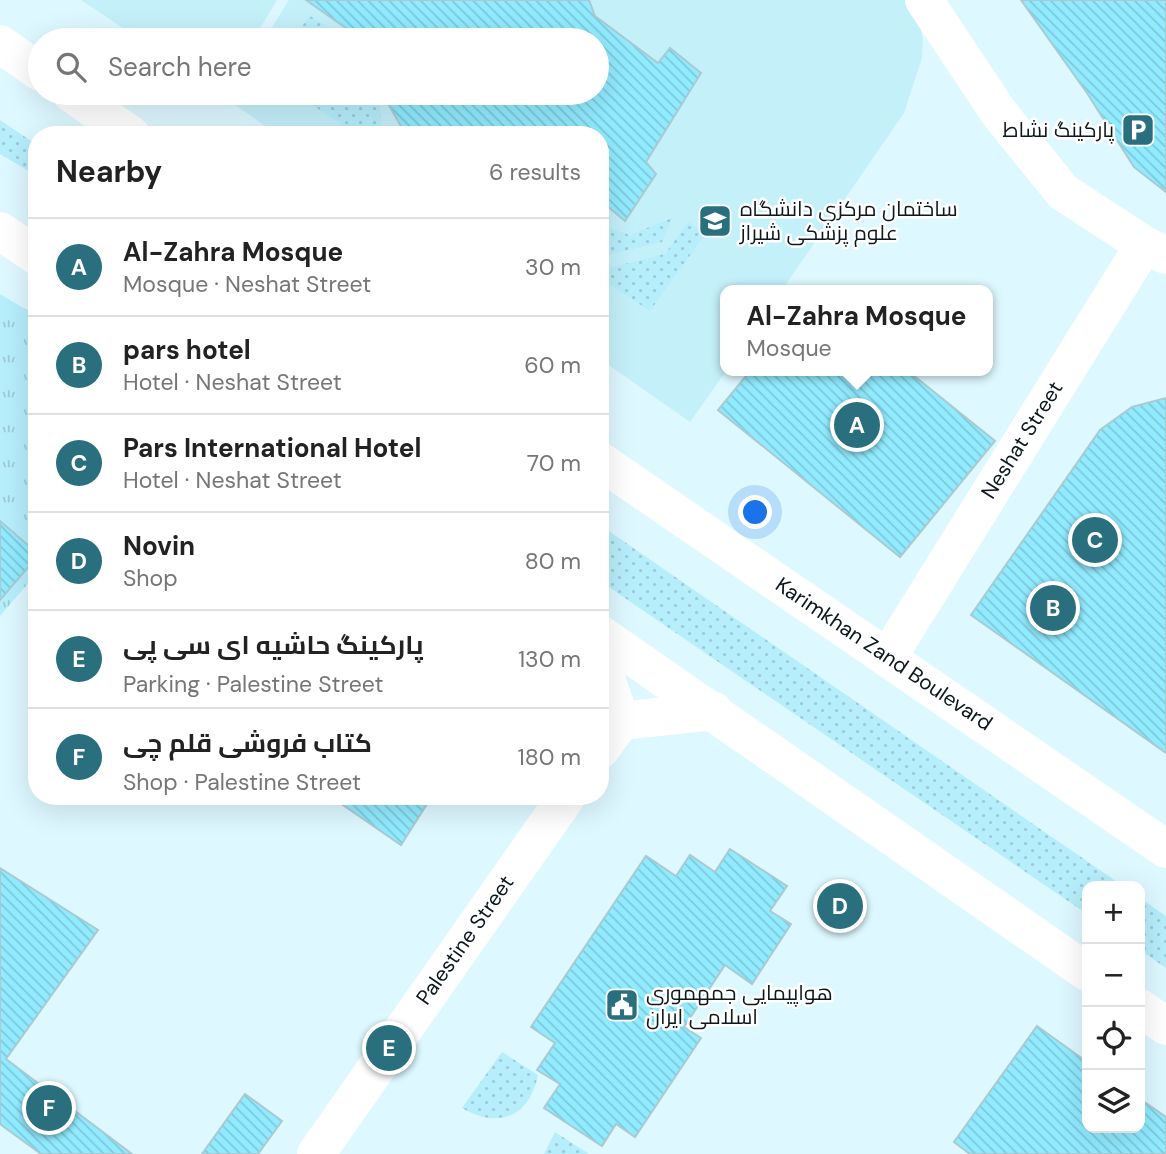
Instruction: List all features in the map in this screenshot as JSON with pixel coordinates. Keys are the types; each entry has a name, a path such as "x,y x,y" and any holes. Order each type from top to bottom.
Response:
{"main road":[{"path":"924,0 999,113 1063,192 1155,250"},
{"path":"0,44 28,64"},
{"path":"88,105 118,126"},
{"path":"0,232 28,250"},
{"name":"Neshat Street","path":"888,657 1155,250"},
{"name":"Karimkhan Zand Boulevard","path":"609,467 1166,849"},
{"path":"609,640 1082,968"},
{"path":"610,735 714,711"},
{"name":"Palestine Street","path":"316,1154 561,805"},
{"path":"1145,1011 1166,1026"}],"shaded area":[{"path":"81,0 277,0 260,28 123,28"},
{"name":"ساختمان مرکزی دانشگاه علوم پزشکی شیراز","path":"289,0 907,0 918,18 923,39 922,58 904,113 785,285 720,285 720,376 722,376 690,422 609,365 609,126 265,126 235,105 609,105 609,28 272,28"}],"green space":[{"path":"310,16 330,28 300,28"},
{"path":"312,105 380,105 379,126 344,126"},
{"path":"0,120 28,139 28,171 0,154"},
{"path":"672,218 662,242 609,255 609,228 630,235"},
{"path":"688,222 706,233 650,311 609,284 609,268 665,254"},
{"path":"0,294 28,311 28,583 0,616"},
{"path":"609,531 1116,881 1082,881 1082,911 609,587"},
{"path":"1145,901 1166,916 1166,968 1145,953"},
{"path":"502,1052 538,1075 534,1090 527,1101 510,1116 499,1118 488,1118 462,1108"},
{"path":"555,1132 589,1154 544,1154"}],"building":[{"path":"306,0 589,0 595,16 658,63 670,48 701,73 646,162 656,174 625,221 609,208 609,126 401,126 389,105 609,105 609,28 346,28"},
{"name":"پارکینگ نشاط","path":"1021,0 1166,0 1166,192 1134,167 1087,93"},
{"path":"746,376 914,376 995,441 900,557 718,410"},
{"path":"1166,398 1166,753 971,615 1100,430 1132,407"},
{"path":"0,521 28,545 28,567 0,600"},
{"path":"343,805 426,805 401,845"},
{"name":"هواپیمایی جمهموری اسلامی ایران","path":"730,849 787,886 770,911 791,924 752,984 725,965 684,1027 701,1038 635,1137 616,1124 602,1146 544,1108 560,1084 537,1070 555,1043 531,1027 646,856 676,876 690,855 715,872"},
{"path":"0,868 98,930 6,1059 132,1154 41,1154 0,1124"},
{"path":"1037,1026 1082,1058 1082,1133 1145,1133 1145,1102 1166,1117 1166,1154 970,1154 954,1142"},
{"path":"245,1094 282,1121 258,1154 202,1154"}],"place":[{"name":"پارکینگ نشاط","path":"1138,130"},
{"name":"ساختمان مرکزی دانشگاه علوم پزشکی شیراز","path":"715,221"},
{"name":"Al-Zahra Mosque","path":"857,425"},
{"name":"Pars International Hotel","path":"1095,540"},
{"name":"pars hotel","path":"1053,608"},
{"name":"Novin","path":"840,906"},
{"name":"هواپیمایی جمهموری اسلامی ایران","path":"622,1005"},
{"name":"پارکینگ حاشیه ای سی پی","path":"389,1048"},
{"name":"کتاب فروشی قلم چی","path":"49,1108"}]}
